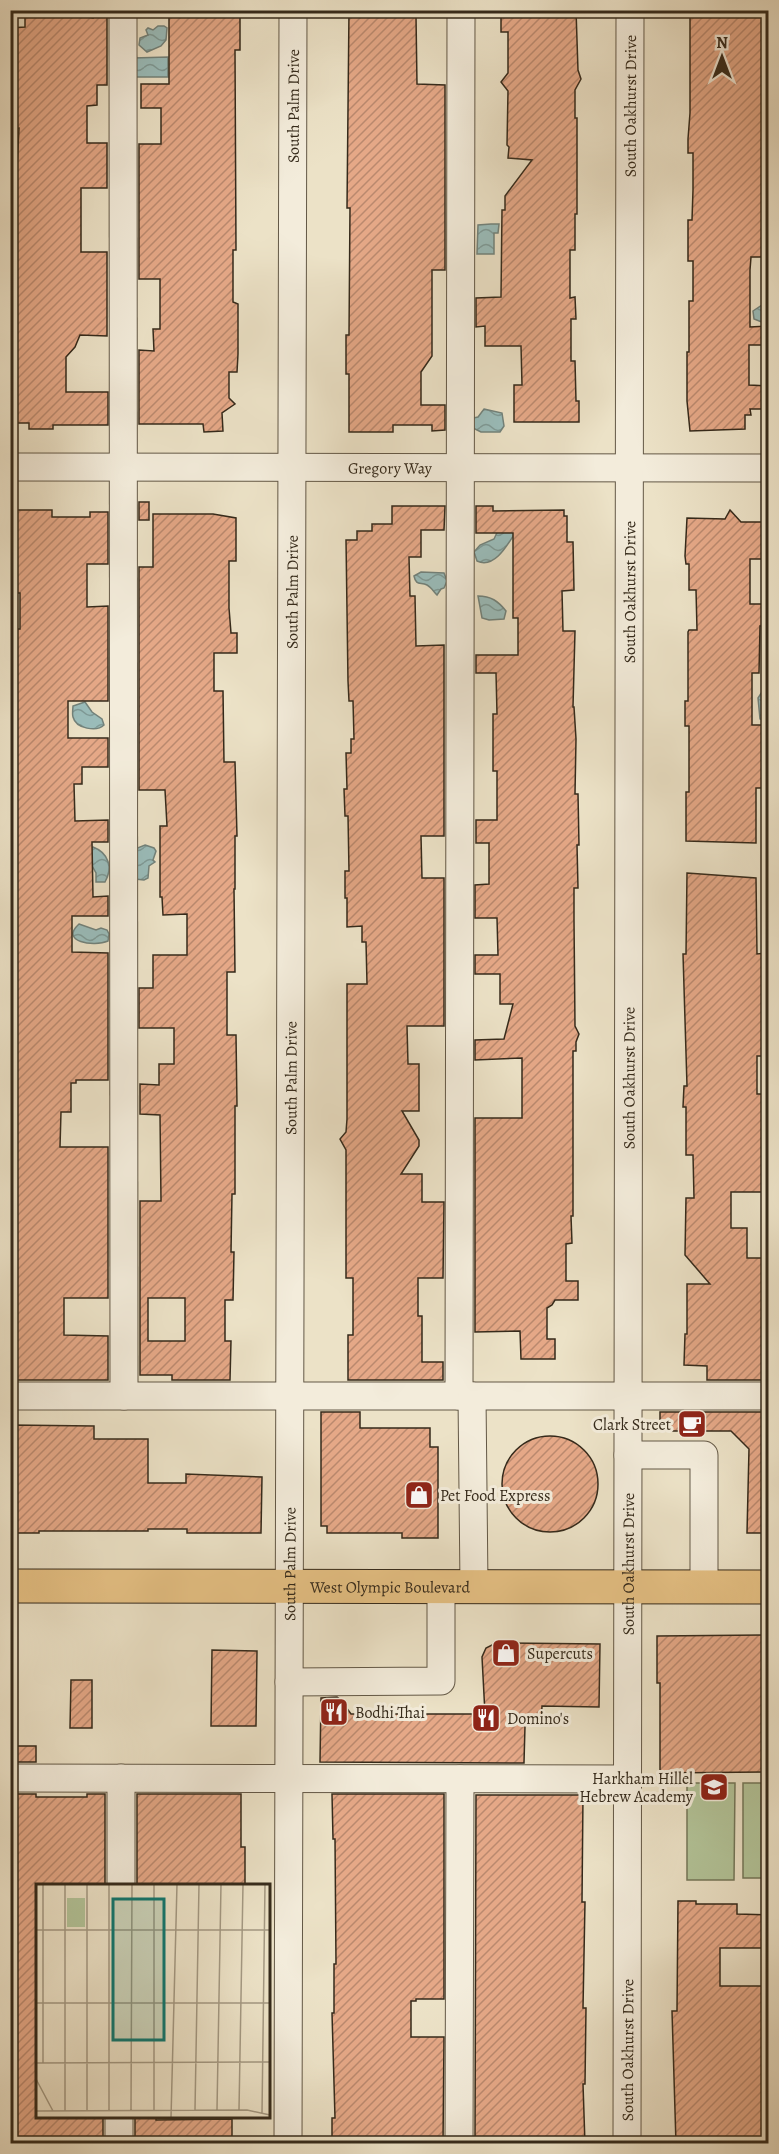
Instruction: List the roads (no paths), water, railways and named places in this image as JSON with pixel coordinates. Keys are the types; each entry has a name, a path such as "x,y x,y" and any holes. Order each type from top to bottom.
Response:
{"main road":[{"name":"West Olympic Boulevard","path":"10,1586 768,1587"}],"street":[{"path":"123,10 124,1396"},
{"name":"South Palm Drive","path":"288,2144 293,10"},
{"path":"461,10 460,468 466,1396 474,1587"},
{"name":"South Oakhurst Drive","path":"627,2144 630,10"},
{"name":"Gregory Way","path":"10,467 768,468"},
{"path":"10,1396 768,1396"},
{"path":"628,1455 704,1455 705,1587"},
{"path":"289,1682 441,1681 441,1587"},
{"path":"10,1778 627,1779"},
{"path":"121,1778 121,1884"},
{"path":"459,2144 460,1779"},
{"path":"119,2118 119,2144"}],"water":[{"path":"158,26 167,28 166,40 161,46 147,52 139,45 140,38 148,35 146,30 148,28 153,30"},
{"path":"168,57 168,77 133,77 133,58"},
{"path":"499,224 498,233 494,233 494,254 477,254 478,225"},
{"path":"768,301 767,324 754,319 753,311"},
{"path":"484,409 502,413 504,426 500,432 481,432 473,428 473,418 478,417"},
{"path":"502,522 515,533 512,538 494,559 483,563 477,561 474,552 480,545 494,539"},
{"path":"421,572 444,573 447,581 437,595 425,584 416,581 414,576"},
{"path":"478,596 490,598 500,604 506,611 504,619 482,618"},
{"path":"768,688 768,717 764,720 760,719 758,698 762,689"},
{"path":"85,702 92,712 102,719 104,725 87,728 75,721 73,706"},
{"path":"145,845 156,851 153,860 155,862 149,866 148,878 135,879 135,849"},
{"path":"93,847 103,853 108,861 109,871 105,882 96,882 96,873 91,864 90,848"},
{"path":"79,924 96,930 101,928 107,930 108,941 81,942 73,935"}],"place":[{"name":"Clark Street","path":"692,1424"},
{"name":"Pet Food Express","path":"419,1495"},
{"name":"Supercuts","path":"506,1653"},
{"name":"Bodhi Thai","path":"334,1712"},
{"name":"Domino's","path":"486,1718"},
{"name":"Harkham Hillel Hebrew Academy","path":"714,1787"}]}
